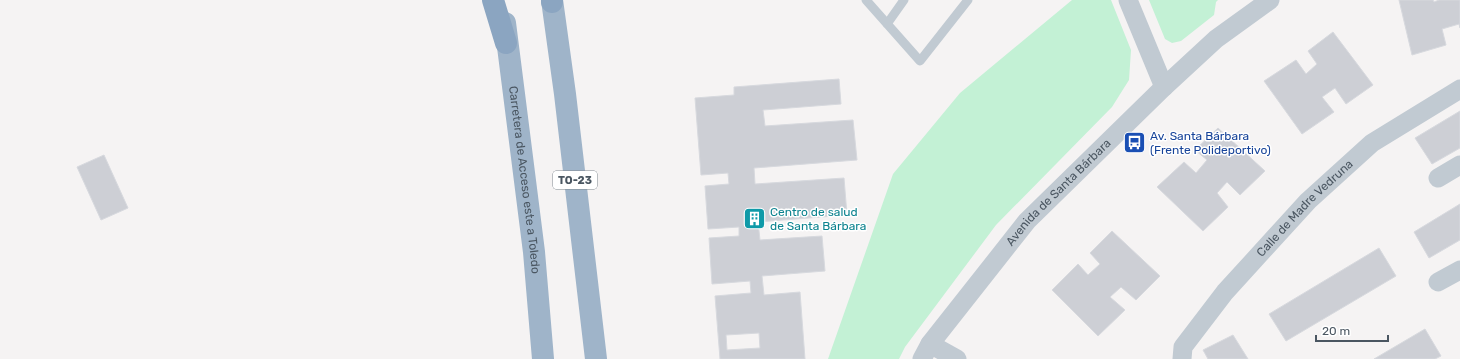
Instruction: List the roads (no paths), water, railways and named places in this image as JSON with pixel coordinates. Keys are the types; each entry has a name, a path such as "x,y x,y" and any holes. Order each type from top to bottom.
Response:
{"highway":[{"path":"493,0 506,43"},
{"name":"Carretera de Acceso este a Toledo","path":"503,0 506,43 534,252 543,359"},
{"name":"TO-23","path":"552,1 566,102 596,359"}],"street":[{"path":"1128,0 1164,87"},
{"name":"Avenida de Santa Bárbara","path":"926,351 1027,221 1164,87 1216,39 1270,0"},
{"name":"Calle de Madre Vedruna","path":"1182,359 1183,347 1224,292 1308,201 1372,143 1460,89"},
{"path":"1438,178 1460,165"},
{"path":"1438,282 1460,270"},
{"path":"926,351 956,359"}],"lane":[{"path":"866,0 920,61 968,0"},
{"path":"887,24 904,0"}],"place":[{"name":"Av. Santa Bárbara (Frente Polideportivo)","path":"1134,143"},
{"name":"Centro de salud de Santa Bárbara","path":"755,219"}]}
